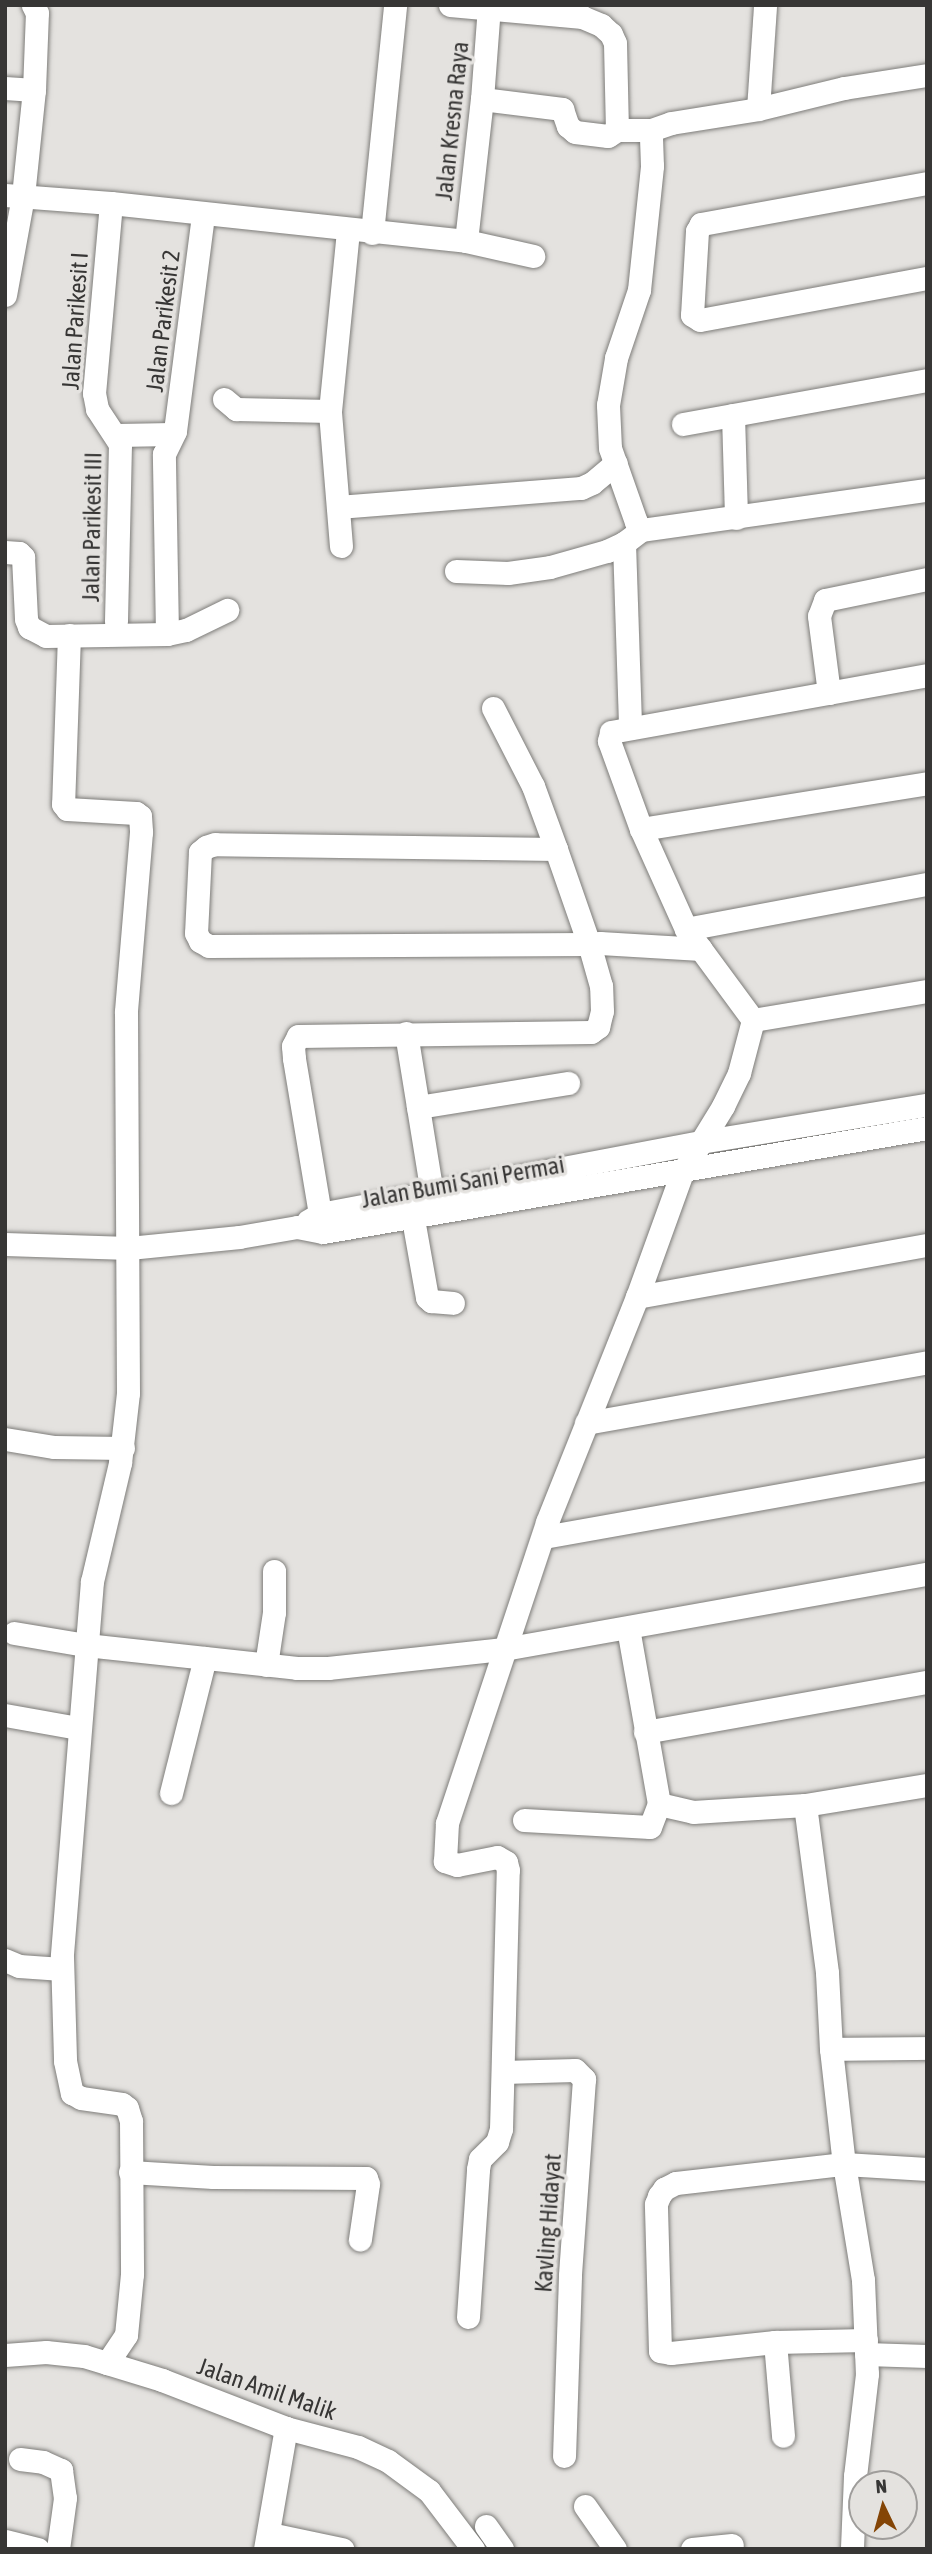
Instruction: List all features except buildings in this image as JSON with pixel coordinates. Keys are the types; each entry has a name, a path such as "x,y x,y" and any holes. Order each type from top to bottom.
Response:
{"street":[{"path":"372,233 396,5"},
{"path":"450,5 489,6 582,17 611,34 616,51 617,130"},
{"path":"758,109 765,5"},
{"path":"5,295 14,196 34,90 35,6"},
{"name":"Jalan Kresna Raya","path":"466,242 489,6"},
{"path":"482,99 562,109 570,130 608,136 617,130 651,130 671,123 758,109 844,88 927,75"},
{"path":"5,88 34,90"},
{"path":"630,728 633,537 610,448 608,405 616,358 639,290 652,166 651,130"},
{"path":"927,183 701,224 697,230 692,315 700,320 927,278"},
{"path":"14,196 111,203 466,242 533,256"},
{"name":"Jalan Parikesit I","path":"111,203 94,402 117,435"},
{"name":"Jalan Parikesit 2","path":"167,634 164,454 175,431 203,214"},
{"path":"341,546 330,411 348,230"},
{"path":"683,424 927,380"},
{"path":"224,399 236,409 330,411"},
{"path":"733,415 736,518"},
{"path":"117,435 172,434"},
{"name":"Jalan Parikesit III","path":"116,621 121,463 117,435"},
{"path":"338,508 581,488 592,483 616,463"},
{"path":"456,571 508,573 550,567 633,537 736,518 927,490"},
{"path":"5,552 19,553 23,557 29,627 46,636 167,634 186,630 228,610"},
{"path":"829,693 818,616 825,600 833,596 927,579"},
{"path":"69,635 64,808 136,813 141,821 126,1012 128,1393 123,1448 92,1581 78,1728 62,1969 65,2061 72,2093 81,2098 122,2104 127,2108 131,2121 132,2274 126,2334 107,2362"},
{"path":"753,1020 685,929 641,829 609,741 611,732 927,675"},
{"path":"322,1223 294,1058 294,1040 308,1034 591,1032 598,1027 602,1010 601,986 589,944 533,786 494,708"},
{"path":"641,829 927,783"},
{"path":"556,849 215,844 200,852 196,933 200,941 209,946 589,944 701,949"},
{"path":"685,929 927,884"},
{"path":"753,1020 927,991"},
{"path":"468,2317 478,2169 480,2159 499,2136 503,2072 506,1861 497,1857 450,1866 444,1861 443,1855 447,1823 504,1649 586,1423 637,1297 682,1173 739,1073 753,1020"},
{"path":"406,1033 432,1194"},
{"path":"418,1107 568,1083"},
{"path":"5,1244 129,1248 239,1237 411,1208 432,1194 700,1142 927,1105"},
{"name":"Jalan Bumi Sani Permai","path":"411,1208 583,1188 682,1173 927,1128"},
{"path":"583,1188 593,1163"},
{"path":"411,1208 427,1297 453,1303"},
{"path":"637,1297 927,1245"},
{"path":"586,1423 927,1362"},
{"path":"5,1439 54,1447 123,1448"},
{"path":"544,1536 927,1469"},
{"path":"266,1665 274,1612 274,1571"},
{"path":"14,1633 86,1645 266,1665 328,1668 504,1649 927,1574"},
{"path":"524,1819 650,1827 659,1804 628,1628"},
{"path":"171,1793 205,1658"},
{"path":"645,1732 927,1682"},
{"path":"5,1715 78,1728"},
{"path":"659,1804 693,1812 805,1805 927,1785"},
{"path":"805,1805 827,1973 831,2049 844,2164 859,2242 866,2347 852,2549"},
{"path":"5,1960 19,1966 62,1969"},
{"path":"831,2049 927,2048"},
{"name":"Kavling Hidayat","path":"503,2072 575,2070 584,2079 570,2276 564,2456"},
{"path":"927,2169 844,2164 676,2183 664,2189 656,2204 660,2351 671,2353 775,2343 866,2347 927,2356"},
{"path":"130,2172 213,2177 366,2178 368,2184 360,2239"},
{"path":"775,2343 783,2436"},
{"name":"Jalan Amil Malik","path":"5,2355 46,2352 84,2356 162,2380 286,2428 358,2447 388,2461 429,2491 473,2549"},
{"path":"286,2428 267,2541 342,2549"},
{"path":"20,2459 43,2462 61,2470 65,2498 58,2549"},
{"path":"585,2506 615,2549"},
{"path":"486,2526 502,2549"},
{"path":"5,2541 38,2549"},
{"path":"692,2549 732,2545"}]}
